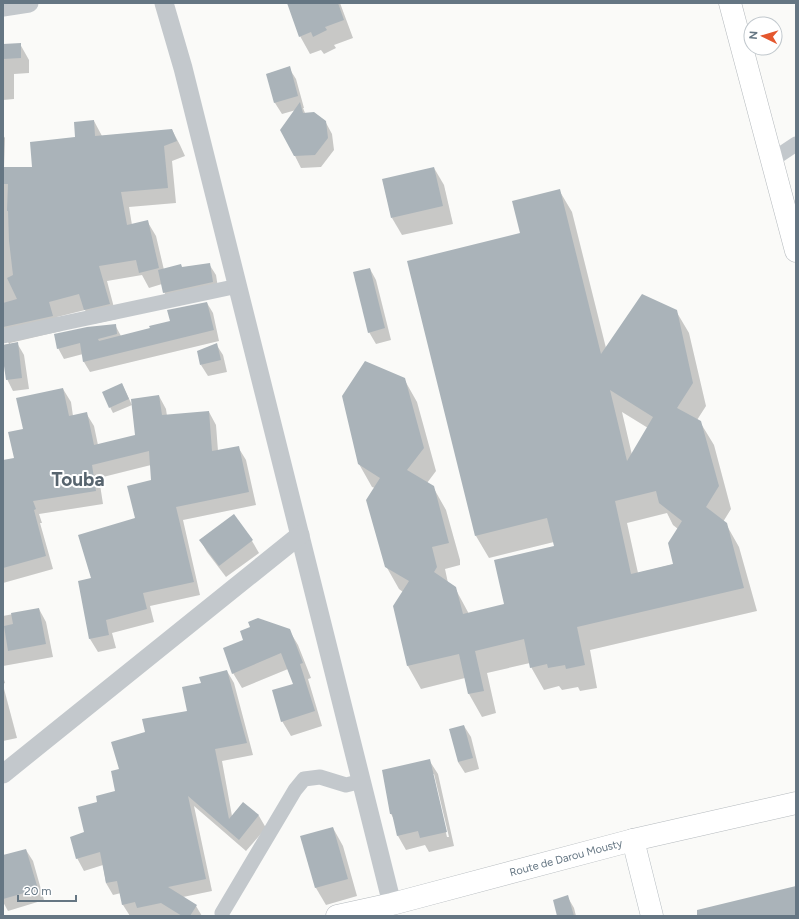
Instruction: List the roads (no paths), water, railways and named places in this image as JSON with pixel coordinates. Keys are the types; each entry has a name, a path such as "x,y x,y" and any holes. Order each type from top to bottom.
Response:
{"main road":[{"path":"730,3 796,251"},
{"name":"Route de Darou Mousty","path":"337,916 392,904 634,840 796,803"},
{"path":"634,840 652,916"}],"street":[{"path":"3,7 28,3"},
{"path":"164,3 183,68 392,904"},
{"path":"772,160 796,144"},
{"path":"3,336 238,286"},
{"path":"3,774 300,535"},
{"path":"222,913 294,790 304,779 320,777 346,785 362,781"}],"district":[{"name":"Touba","path":"78,479"}]}
